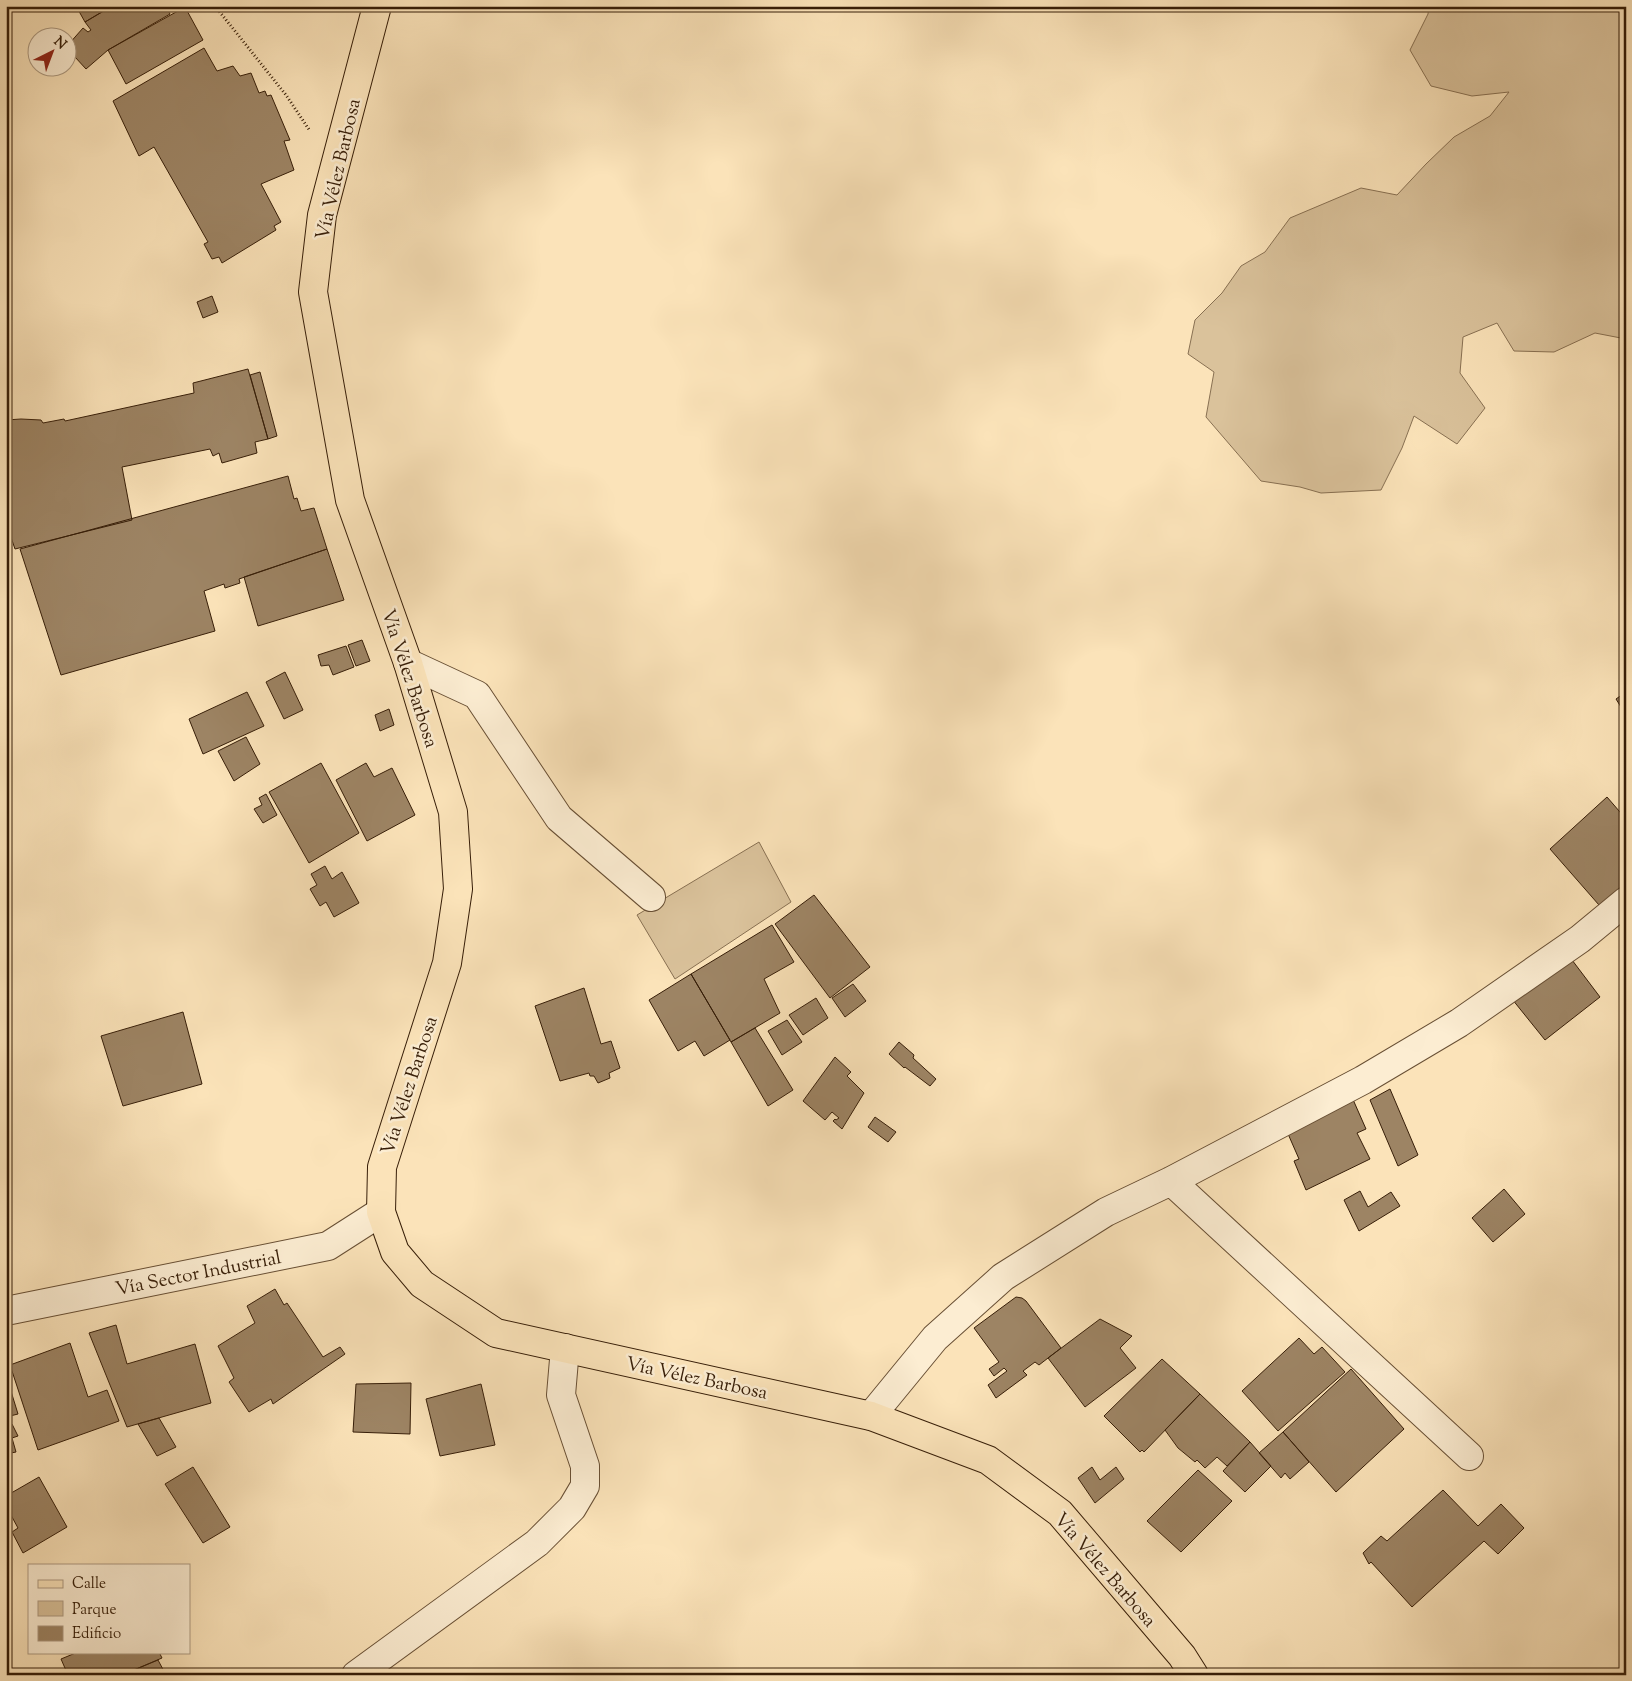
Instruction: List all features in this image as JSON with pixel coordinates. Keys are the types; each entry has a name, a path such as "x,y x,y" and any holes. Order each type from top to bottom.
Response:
{"main road":[{"name":"Vía Vélez Barbosa","path":"376,6 322,215 314,292 350,500 408,663 453,812 458,889 447,963 382,1167 382,1212 395,1252 422,1284 496,1333 871,1416 988,1460 1060,1513 1182,1656 1194,1675"}],"street":[{"path":"408,663 477,695 559,818 651,897"},
{"path":"871,1416 935,1338 1003,1277 1106,1212 1171,1181 1363,1080 1459,1023 1580,939 1626,902"},
{"path":"1171,1181 1469,1456"},
{"name":"Vía Sector Industrial","path":"6,1311 328,1246 382,1212"},
{"path":"356,1675 537,1543 572,1508 585,1486 586,1466 561,1394 565,1348"}],"path":[{"path":"214,6 286,95 334,167"}],"green space":[{"path":"1429,6 1626,6 1626,339 1595,333 1554,352 1514,351 1497,323 1463,337 1460,373 1485,408 1457,444 1414,416 1402,448 1381,490 1321,493 1300,487 1261,481 1206,417 1214,372 1188,354 1195,320 1222,293 1241,266 1265,252 1290,218 1361,188 1397,195 1454,137 1490,116 1509,92 1472,96 1431,86 1410,50 1428,14"},
{"path":"759,842 791,902 675,979 637,915"}],"building":[{"path":"76,6 112,6 85,22"},
{"path":"112,6 166,6 170,14 108,50 86,69 78,60 78,34 83,28 88,32 91,30 85,22"},
{"path":"185,7 203,40 126,84 108,50"},
{"path":"204,48 217,71 233,66 240,76 251,73 259,93 265,91 267,96 271,95 290,140 284,141 294,170 261,184 281,222 274,226 276,230 222,263 219,257 212,259 204,244 208,242 154,147 139,156 113,101"},
{"path":"212,296 218,312 203,318 197,302"},
{"path":"248,369 268,439 255,442 257,453 222,463 219,453 213,456 210,449 122,467 132,520 15,549 6,523 6,420 41,420 43,423 64,419 65,421 194,393 193,383"},
{"path":"260,372 277,436 268,439 250,375"},
{"path":"288,476 294,499 297,498 301,511 314,508 327,549 239,579 240,583 225,588 224,584 204,591 215,631 61,675 20,549"},
{"path":"327,549 344,600 258,626 244,577"},
{"path":"362,640 370,661 356,666 348,645"},
{"path":"346,646 354,667 333,675 329,665 321,666 318,655"},
{"path":"285,672 303,710 284,719 266,682"},
{"path":"247,692 264,726 203,754 189,719"},
{"path":"1626,692 1626,715 1616,699"},
{"path":"389,709 394,725 380,731 375,715"},
{"path":"246,737 260,764 234,781 218,751"},
{"path":"321,763 359,833 309,863 269,792"},
{"path":"366,763 374,777 392,768 415,815 367,841 336,780"},
{"path":"266,794 277,815 263,823 254,809 262,805 259,798"},
{"path":"1607,797 1626,819 1626,895 1606,913 1550,849"},
{"path":"325,866 332,879 342,872 359,903 334,917 326,902 320,906 310,889 317,885 311,874"},
{"path":"814,895 870,967 830,998 775,924"},
{"path":"772,925 794,962 764,979 780,1013 731,1042 691,974"},
{"path":"1569,956 1600,997 1545,1040 1512,999"},
{"path":"691,974 730,1040 704,1056 695,1041 678,1051 649,1000"},
{"path":"853,984 866,1001 845,1017 832,998"},
{"path":"584,988 601,1044 611,1041 620,1068 609,1073 610,1078 598,1083 594,1076 590,1076 589,1073 560,1081 535,1006"},
{"path":"816,998 828,1018 803,1035 789,1015"},
{"path":"183,1012 202,1084 123,1106 101,1036"},
{"path":"787,1020 802,1042 782,1055 768,1031"},
{"path":"755,1028 793,1090 768,1106 731,1042"},
{"path":"899,1042 936,1079 930,1086 904,1068 889,1054"},
{"path":"835,1057 851,1072 847,1076 864,1093 842,1129 833,1121 839,1118 832,1112 825,1120 803,1101"},
{"path":"1390,1089 1418,1155 1398,1166 1370,1100"},
{"path":"1351,1095 1366,1129 1357,1133 1370,1159 1306,1190 1294,1161 1299,1159 1285,1127"},
{"path":"875,1117 896,1132 888,1142 868,1127"},
{"path":"1504,1189 1525,1214 1493,1242 1472,1218"},
{"path":"1360,1191 1368,1207 1391,1192 1400,1206 1359,1231 1344,1200"},
{"path":"275,1289 284,1305 287,1303 323,1357 340,1347 345,1354 273,1404 271,1399 249,1412 229,1382 234,1378 218,1346 255,1323 247,1306"},
{"path":"1016,1297 1026,1301 1061,1348 1039,1365 1035,1362 1023,1371 1027,1375 996,1398 988,1385 1007,1371 1004,1368 994,1376 989,1369 999,1362 974,1328"},
{"path":"1100,1319 1132,1336 1120,1348 1136,1368 1085,1407 1048,1358"},
{"path":"116,1325 127,1364 195,1344 211,1403 127,1427 89,1333"},
{"path":"1299,1338 1314,1354 1322,1347 1345,1372 1278,1431 1242,1391"},
{"path":"70,1343 88,1397 107,1390 119,1421 38,1450 10,1365"},
{"path":"1162,1359 1200,1394 1144,1452 1142,1450 1140,1452 1104,1416"},
{"path":"1351,1369 1404,1429 1336,1492 1283,1432"},
{"path":"6,1375 18,1414 6,1417"},
{"path":"411,1383 410,1434 353,1432 356,1384"},
{"path":"481,1384 495,1445 440,1456 426,1399"},
{"path":"1200,1394 1250,1442 1227,1466 1217,1457 1205,1468 1197,1460 1195,1462 1178,1448 1165,1430"},
{"path":"159,1418 176,1447 157,1456 138,1424"},
{"path":"6,1424 12,1424 18,1436 12,1438 16,1452 6,1454"},
{"path":"1283,1432 1309,1462 1290,1479 1285,1473 1281,1478 1259,1453"},
{"path":"1250,1442 1271,1466 1245,1492 1223,1471"},
{"path":"193,1467 230,1527 203,1543 165,1484"},
{"path":"1092,1467 1100,1480 1116,1467 1124,1479 1095,1503 1078,1478"},
{"path":"1198,1470 1232,1501 1181,1552 1147,1521"},
{"path":"39,1477 67,1527 23,1553 12,1532 18,1528 6,1506 6,1496"},
{"path":"1443,1490 1478,1526 1501,1504 1524,1528 1498,1554 1484,1541 1412,1607 1371,1562 1369,1564 1363,1553 1381,1536 1387,1541"},
{"path":"73,1654 160,1654 162,1658 122,1675 68,1675 61,1659"},
{"path":"158,1660 166,1675 122,1675"}]}
